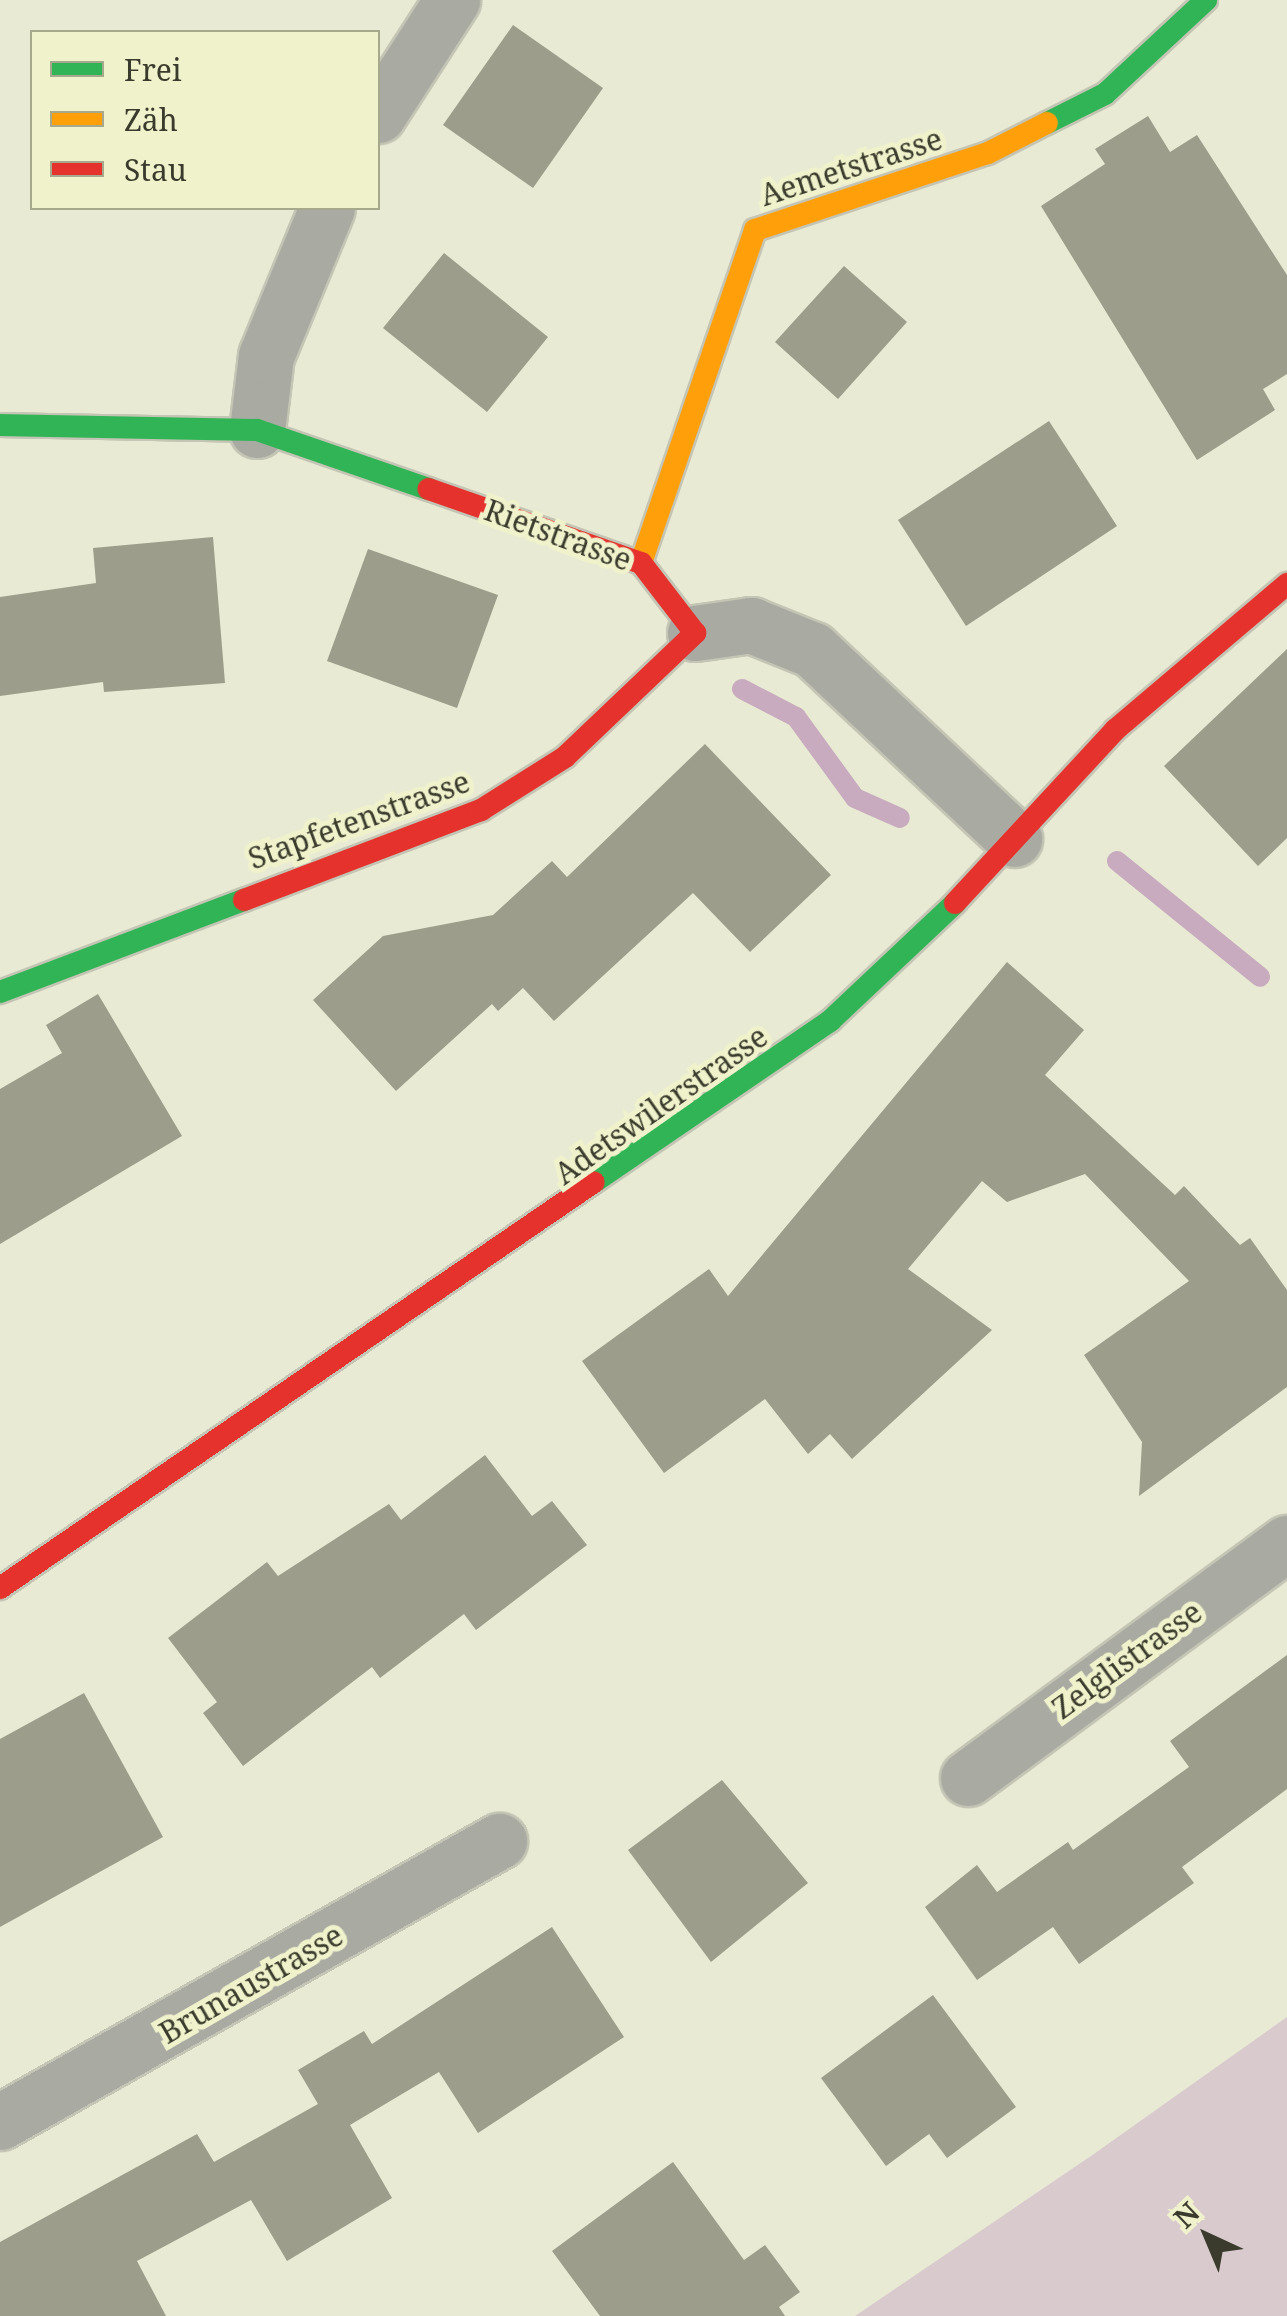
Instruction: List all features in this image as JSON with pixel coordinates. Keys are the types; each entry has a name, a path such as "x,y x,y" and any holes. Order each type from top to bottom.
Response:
{"street":[{"path":"380,113 452,0"},
{"name":"Aemetstrasse","path":"641,563 755,230 988,153 1105,94 1206,0"},
{"path":"257,430 266,356 326,210"},
{"name":"Rietstrasse","path":"0,425 257,430 641,563 694,633"},
{"name":"Adetswilerstrasse","path":"0,1588 773,1064 927,933 1115,730 1287,584"},
{"path":"694,633 751,625 813,650 1014,839"},
{"name":"Stapfetenstrasse","path":"0,992 481,810 565,757 694,633"},
{"name":"Zelglistrasse","path":"968,1778 1287,1543"},
{"name":"Brunaustrasse","path":"0,2122 499,1841"}],"shaded area":[{"path":"1287,2017 1287,2316 855,2316 1091,2156"}],"building":[{"path":"513,25 603,88 533,188 443,125"},
{"path":"1148,116 1170,152 1197,135 1287,275 1287,374 1263,389 1275,410 1197,460 1041,206 1105,164 1095,149"},
{"path":"444,253 548,337 487,412 383,328"},
{"path":"844,266 907,322 838,399 775,342"},
{"path":"1049,421 1117,526 966,626 898,520"},
{"path":"213,537 225,683 104,692 103,682 0,696 0,597 96,583 93,548"},
{"path":"368,549 498,595 457,708 327,661"},
{"path":"1287,649 1287,838 1258,866 1164,766"},
{"path":"705,744 831,875 750,952 693,893 554,1021 523,988 498,1011 492,1004 396,1091 313,1000 383,936 493,915 552,861 567,877"},
{"path":"1007,962 1084,1030 1045,1075 1175,1195 1184,1186 1240,1245 1250,1238 1287,1290 1287,1387 1139,1496 1142,1442 1084,1355 1189,1281 1085,1174 1007,1202 982,1181 908,1269 992,1330 852,1459 830,1434 808,1454 765,1399 664,1473 582,1361 709,1269 728,1296"},
{"path":"98,994 182,1136 0,1244 0,1089 62,1053 46,1025"},
{"path":"485,1455 532,1516 552,1501 587,1545 476,1630 464,1614 380,1678 372,1667 243,1766 203,1713 217,1702 168,1638 267,1562 278,1576 389,1504 401,1520"},
{"path":"1287,1655 1287,1789 1182,1867 1194,1883 1079,1964 1053,1927 977,1980 925,1907 977,1865 997,1892 1068,1842 1073,1850 1189,1767 1170,1741"},
{"path":"84,1693 163,1837 0,1927 0,1739"},
{"path":"722,1780 808,1883 711,1962 628,1850"},
{"path":"552,1927 624,2037 478,2133 439,2072 350,2125 392,2198 287,2261 251,2200 137,2261 166,2316 0,2316 0,2242 197,2134 214,2162 318,2104 298,2070 364,2031 372,2044"},
{"path":"933,1995 1016,2107 947,2158 929,2134 886,2166 821,2078"},
{"path":"673,2162 744,2260 765,2245 800,2292 779,2307 785,2316 600,2316 552,2251"}],"waterway":[{"path":"742,689 796,717 855,798 900,818"},
{"path":"1117,861 1260,977"}],"traffic: fast":[{"path":"1047,123 1105,94 1206,0"},
{"path":"0,425 257,430 428,489"},
{"path":"0,992 244,900"},
{"path":"594,1182 830,1021 955,903"}],"traffic: slow":[{"path":"641,563 755,230 988,153 1047,123"}],"traffic: jam":[{"path":"244,900 481,810 565,757 695,633 641,563 428,489"},
{"path":"955,903 1115,730 1287,584"},
{"path":"0,1588 594,1182"}]}
